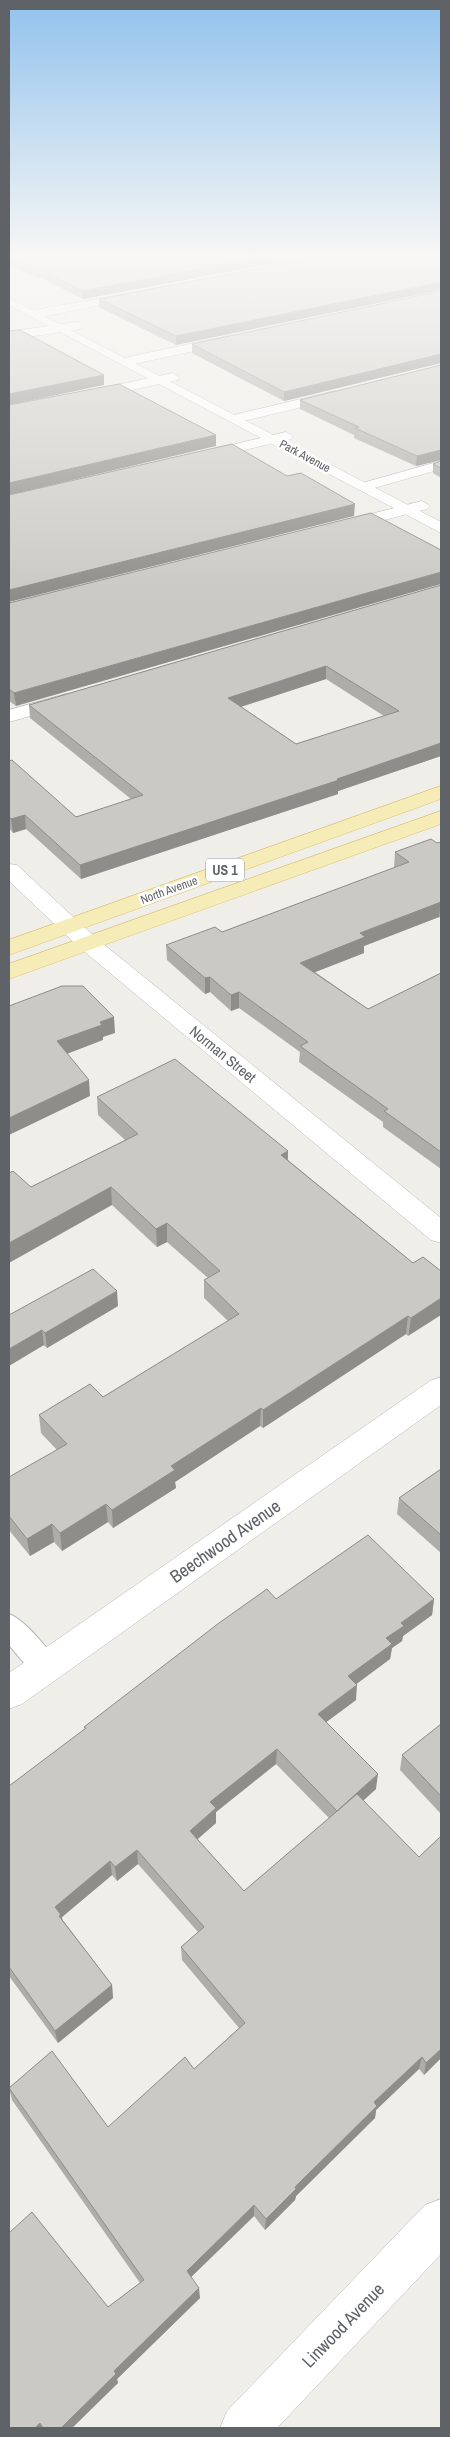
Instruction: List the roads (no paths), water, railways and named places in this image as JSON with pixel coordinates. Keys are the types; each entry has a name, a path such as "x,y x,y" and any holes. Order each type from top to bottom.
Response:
{"main road":[{"name":"North Avenue","path":"9,948 441,792"},
{"name":"North Avenue","path":"9,972 441,817"}],"street":[{"name":"Park Avenue","path":"139,370 242,418"},
{"name":"Park Avenue","path":"160,370 280,438 371,485 441,516"},
{"path":"77,397 173,377"},
{"path":"242,418 347,392"},
{"path":"191,458 280,438"},
{"path":"371,485 441,465"},
{"name":"Park Avenue","path":"371,485 406,510 441,528"},
{"path":"324,530 422,506"},
{"path":"9,716 84,694"},
{"name":"Norman Street","path":"9,870 88,943 441,1233"},
{"name":"Beechwood Avenue","path":"9,1693 441,1389"},
{"name":"Linwood Avenue","path":"244,2428 441,2221"}],"lane":[{"path":"9,1626 45,1667"}]}
